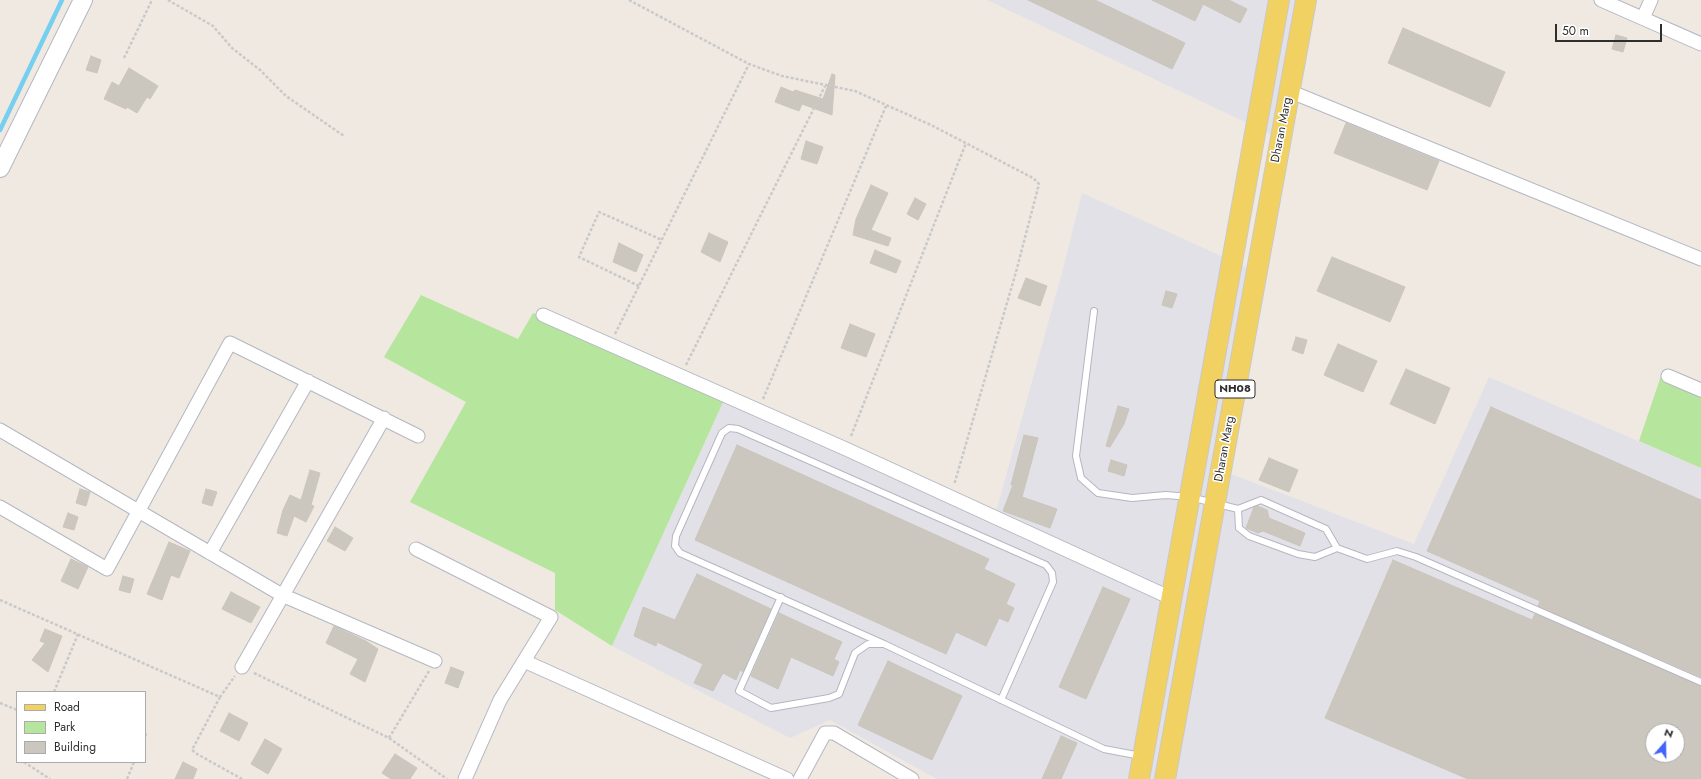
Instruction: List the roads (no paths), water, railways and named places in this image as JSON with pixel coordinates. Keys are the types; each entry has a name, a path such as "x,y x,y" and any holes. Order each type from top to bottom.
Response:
{"main road":[{"name":"NH08","path":"1139,779 1279,0"},
{"name":"Dharan Marg","path":"1166,779 1306,0"}],"street":[{"path":"0,168 83,0"},
{"path":"1601,0 1701,44"},
{"path":"1643,18 1651,0"},
{"path":"1289,91 1701,260"},
{"path":"543,315 846,449 1171,598"},
{"path":"0,507 107,569 230,343 418,436"},
{"path":"1668,376 1701,390"},
{"path":"210,553 308,381"},
{"path":"242,667 384,418"},
{"path":"0,430 282,595 435,661"},
{"path":"416,550 551,617 500,700 465,779"},
{"path":"524,661 787,779"},
{"path":"800,779 825,733 834,733 912,779"}],"lane":[{"path":"1094,311 1076,456 1081,478 1098,493 1132,498 1166,495 1190,497 1215,502 1238,509 1261,500 1326,529 1337,548 1368,559 1397,551 1416,557 1701,682"},
{"path":"1001,700 1053,582 1052,573 1046,566 738,429 728,428 722,433 676,536 675,546 680,553 884,644 1001,700 1104,749 1143,756"},
{"path":"1238,509 1239,528 1249,536 1298,554 1314,558 1337,548"},
{"path":"781,597 739,691 771,708 829,698 839,694 855,653 868,644 884,644"}],"waterway":[{"path":"0,130 62,0"}]}
